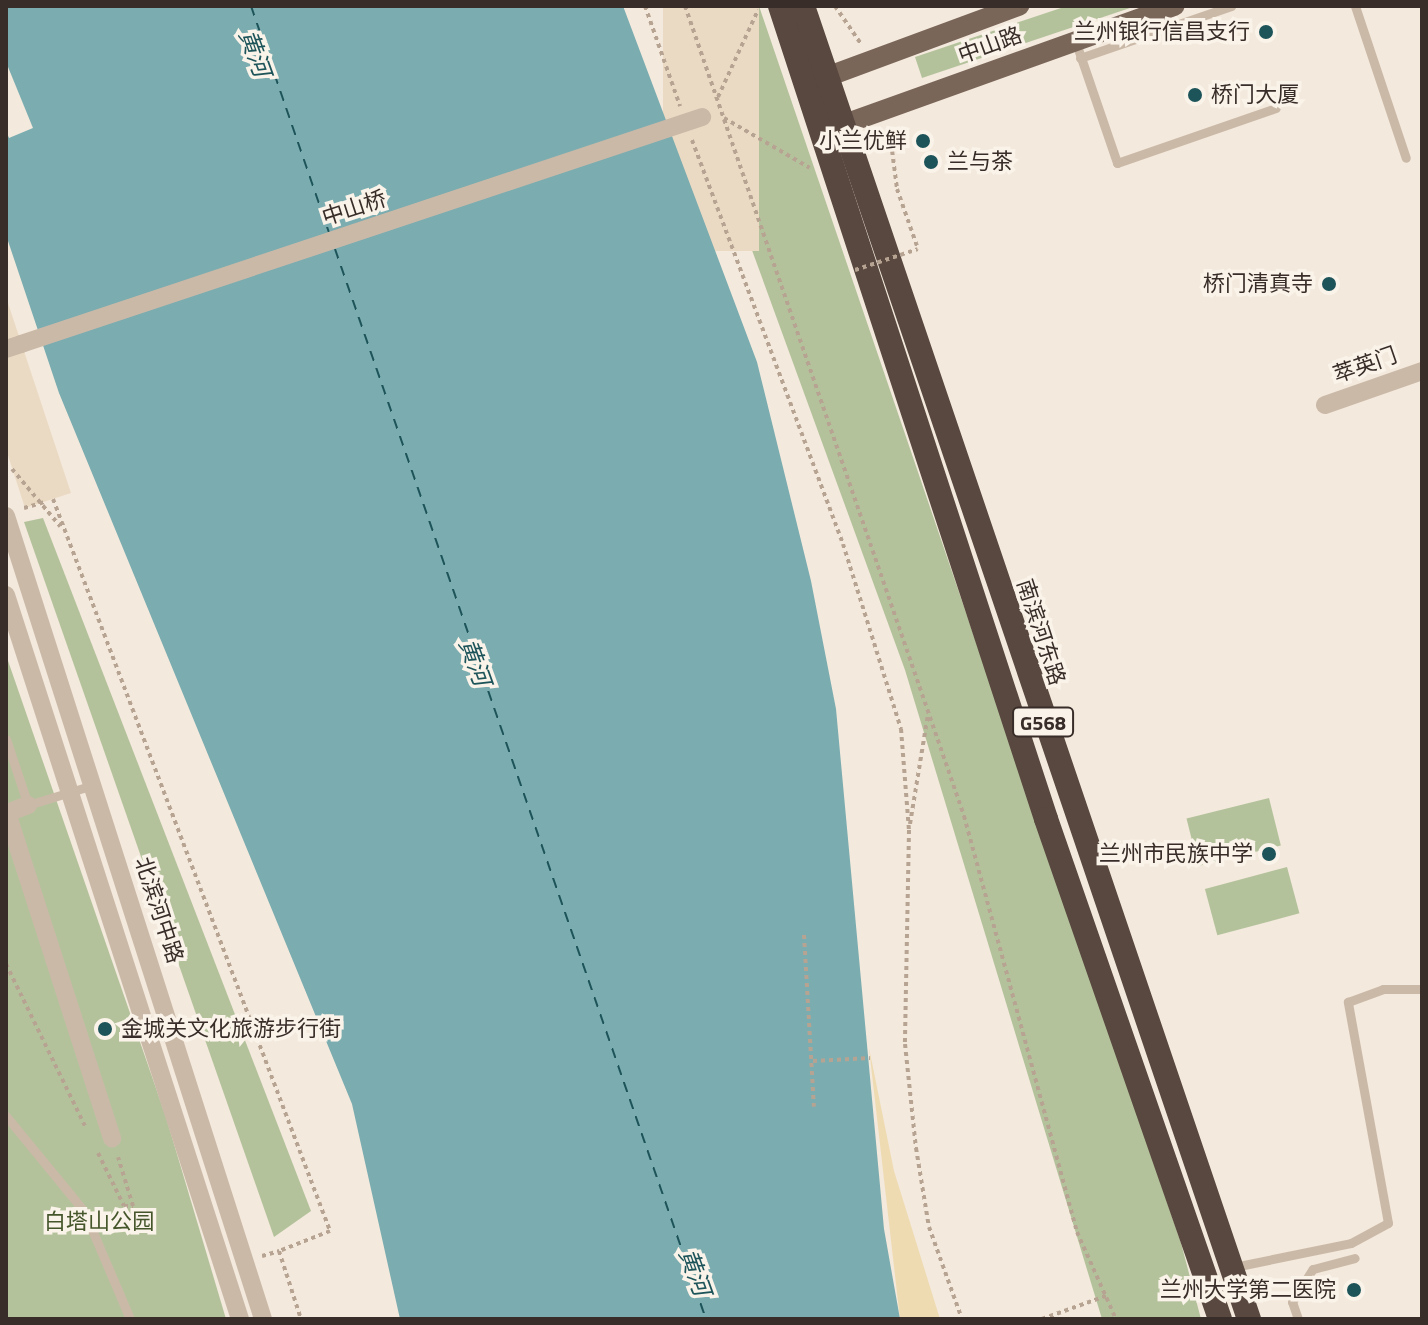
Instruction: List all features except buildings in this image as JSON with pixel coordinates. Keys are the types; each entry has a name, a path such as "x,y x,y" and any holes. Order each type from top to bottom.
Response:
{"highway":[{"name":"南滨河东路","path":"780,6 818,79 848,122 1067,797 1249,1319"},
{"name":"南滨河东路","path":"803,6 818,79 823,132 1046,819 1220,1319"}],"main road":[{"name":"中山路","path":"818,79 1019,6"},
{"name":"中山路","path":"823,132 887,108 1077,49 1175,6"}],"street":[{"name":"中山桥","path":"14,347 695,122"},
{"name":"萃英门","path":"1325,405 1422,371"},
{"name":"北滨河中路","path":"6,516 263,1319"},
{"path":"6,595 240,1319"},
{"path":"28,805 7,813 104,1144"}],"lane":[{"path":"1231,6 1077,49 1117,163 1276,108"},
{"path":"1355,6 1406,158"},
{"path":"6,739 28,805 93,785"},
{"path":"1231,1268 1351,1243 1388,1223 1348,1002 1383,989 1422,989"},
{"path":"6,1116 84,1211 130,1319"},
{"path":"1298,1319 1292,1302 1313,1269 1355,1258"}],"path":[{"path":"645,6 682,112"},
{"path":"685,6 964,816 1077,1232 1116,1319"},
{"path":"695,122 718,98 759,7"},
{"path":"850,256 855,270 918,249 897,189 887,108"},
{"path":"695,122 725,118 817,173"},
{"path":"695,122 870,629 901,729 909,830 905,1044 916,1148 929,1227 962,1319"},
{"path":"12,469 66,535"},
{"path":"53,499 330,1231 279,1251 301,1319"},
{"path":"909,830 929,712"},
{"path":"804,935 814,1107"},
{"path":"6,964 89,1135"},
{"path":"813,1061 870,1058"},
{"path":"104,1144 133,1206 124,1206 104,1144"},
{"path":"1042,1319 1106,1296"}],"green space":[{"path":"663,6 759,6 1181,1243 1201,1319 1102,1319 905,670"},
{"path":"1067,6 1136,6 922,78 915,57"},
{"path":"43,518 311,1211 274,1237 24,522"},
{"name":"白塔山公园","path":"6,655 166,1117 226,1319 6,1319"},
{"path":"1269,798 1281,846 1198,866 1187,819"},
{"path":"1287,867 1299,913 1217,935 1205,889"}],"sand":[{"path":"869,1048 894,1171 940,1319 900,1319"}],"shaded area":[{"path":"663,6 759,6 759,251 663,251"},
{"path":"6,297 71,493 25,508 6,449"}],"water":[{"name":"黄河","path":"6,6 623,6 757,362 811,581 836,709 884,1229 900,1319 400,1319 352,1104 59,393 6,235"}],"pier":[{"path":"6,62 33,128 9,138 6,131"}],"ferry route":[{"path":"251,6 329,232"},
{"path":"335,249 706,1319"}],"place":[{"name":"兰州银行信昌支行","path":"1266,32"},
{"name":"桥门大厦","path":"1195,95"},
{"name":"小兰优鲜","path":"923,141"},
{"name":"兰与茶","path":"931,162"},
{"name":"桥门清真寺","path":"1329,284"},
{"name":"兰州市民族中学","path":"1269,854"},
{"name":"金城关文化旅游步行街","path":"105,1029"},
{"name":"兰州大学第二医院","path":"1354,1290"}]}
